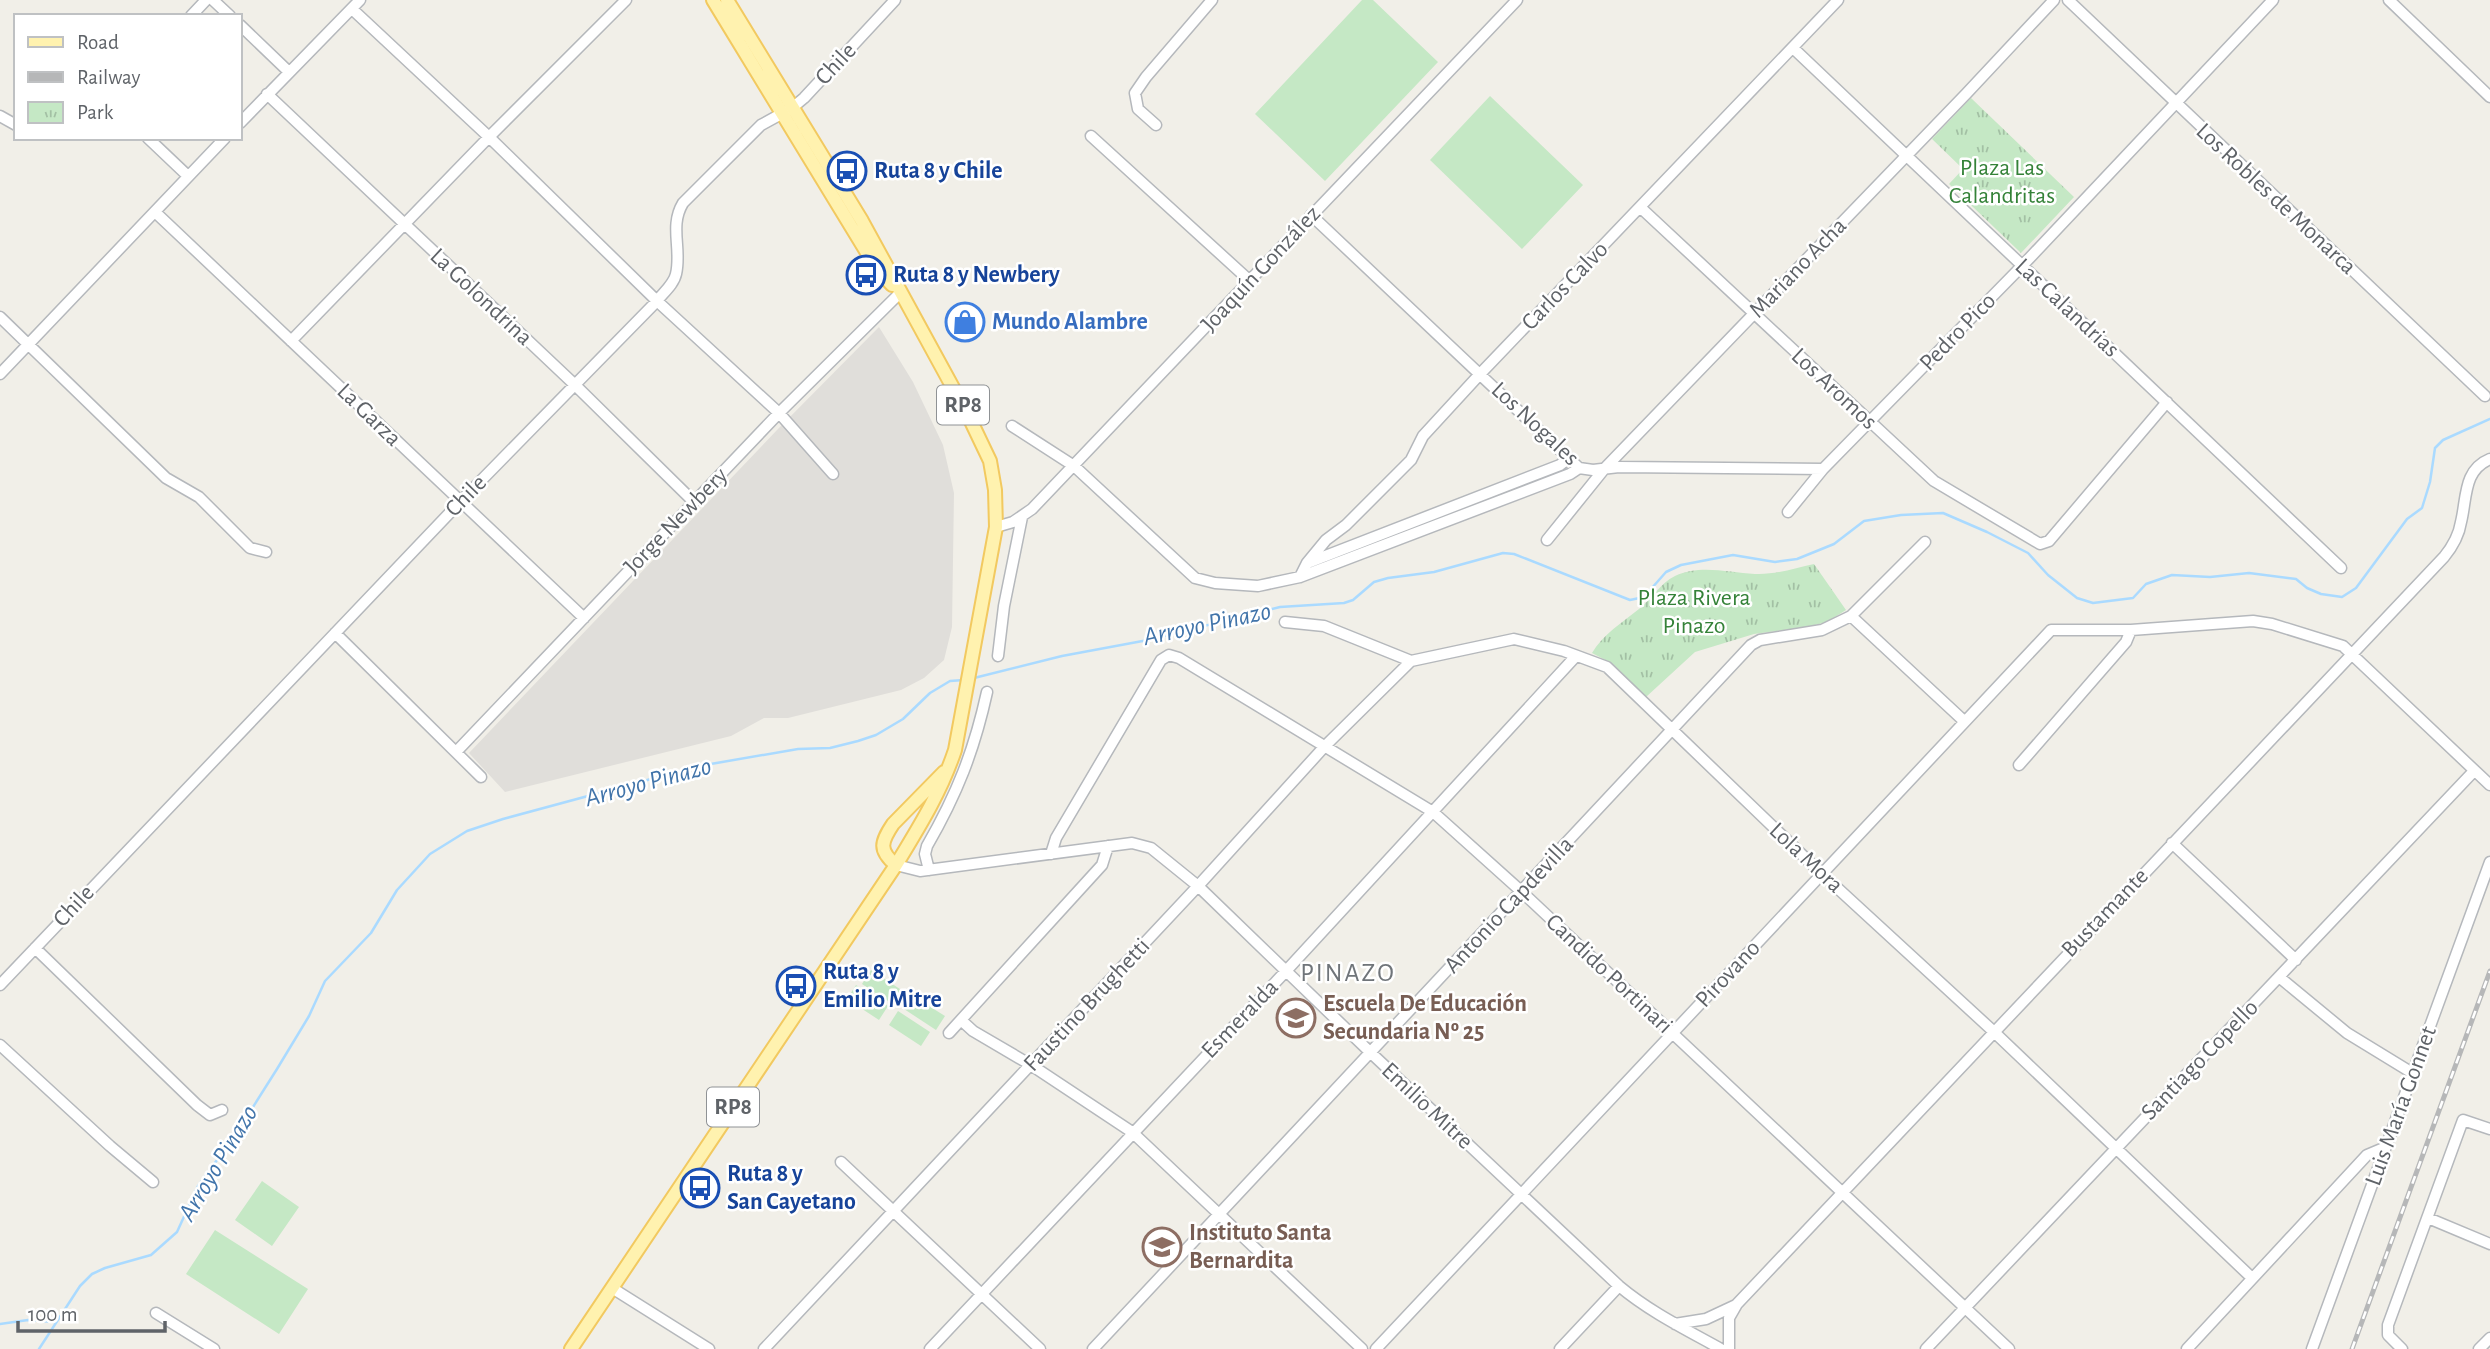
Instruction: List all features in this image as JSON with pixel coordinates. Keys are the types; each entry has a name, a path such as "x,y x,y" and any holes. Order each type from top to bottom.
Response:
{"main road":[{"name":"RP8","path":"571,1349 896,865 930,809 949,767 967,692 996,527 995,490 990,461 969,417 862,221 713,0"},
{"name":"RP8","path":"727,0 788,111"},
{"path":"896,865 887,858 884,850 883,841 887,833 949,767"}],"street":[{"path":"193,14 206,0"},
{"path":"213,0 228,14"},
{"path":"242,121 360,0"},
{"path":"291,341 626,0"},
{"name":"Chile","path":"0,985 461,500 657,300 676,275 675,223 682,203 761,125 788,111 804,98 895,0"},
{"path":"1156,125 1138,108 1135,93 1212,0"},
{"name":"Joaquín González","path":"996,527 1009,525 1022,516 1074,466 1517,0"},
{"name":"Carlos Calvo","path":"1300,577 1307,563 1326,540 1346,525 1411,460 1423,436 1480,374 1838,0"},
{"name":"Mariano Acha","path":"1547,540 1605,468 2054,0"},
{"name":"Los Robles de Monarca","path":"2068,0 2485,396"},
{"name":"Pedro Pico","path":"1788,512 1823,469 2023,265 2273,0"},
{"path":"2389,0 2490,97"},
{"path":"352,9 779,413 833,474"},
{"path":"242,27 289,72"},
{"name":"Las Calandrias","path":"1793,48 2342,568"},
{"name":"La Golondrina","path":"267,94 574,384 694,502"},
{"path":"1091,136 1250,281"},
{"path":"150,140 188,176"},
{"path":"0,374 223,140"},
{"name":"Los Aromos","path":"1641,208 1934,481 2040,544 2044,544 2167,402"},
{"name":"La Garza","path":"155,212 584,618"},
{"name":"Los Nogales","path":"1311,215 1579,468 1823,469"},
{"name":"Jorge Newbery","path":"456,752 779,413 900,293"},
{"path":"0,317 166,478 199,497 250,548 266,552"},
{"path":"1012,426 1074,466 1195,578 1215,583 1258,586 1300,577 1570,474 1579,468"},
{"path":"1307,563 1560,465 1569,458"},
{"name":"Bustamante","path":"1729,1349 1729,1318 1737,1304 2450,549 2461,523 2466,493 2474,470 2490,459"},
{"path":"998,656 1004,606 1022,516"},
{"name":"Antonio Capdevilla","path":"1093,1349 1752,645 1760,640 1822,630 1851,616 1925,542"},
{"path":"1851,616 1964,721"},
{"path":"1285,622 1324,626 1411,661"},
{"path":"2019,765 2126,642 2131,630 2264,622 2343,646 2490,785"},
{"name":"Pirovano","path":"1376,1349 2052,630 2131,630"},
{"path":"335,633 481,777"},
{"name":"Lola Mora","path":"1411,661 1514,639 1607,667 1821,873 1993,1031 2252,1278"},
{"name":"Candido Portinari","path":"1051,854 1056,838 1104,752 1161,660 1169,654 1179,658 1433,812 1785,1137 1842,1194 2009,1349"},
{"name":"Esmeralda","path":"930,1349 1286,971 1577,656"},
{"name":"Faustino Brughetti","path":"764,1349 1198,886 1325,746 1411,661"},
{"path":"929,870 927,846 964,774 987,692"},
{"name":"Santiago Copello","path":"1926,1349 1967,1309 2474,771"},
{"name":"Emilio Mitre","path":"896,865 910,870 929,870 1132,843 1151,848 1198,886 1619,1286 1642,1305 1721,1349"},
{"path":"2172,843 2296,960"},
{"path":"949,1033 1102,865 1108,846"},
{"name":"Luis María Gonnet","path":"2312,1349 2490,862"},
{"path":"35,948 197,1105 209,1115 222,1110"},
{"path":"2279,977 2347,1033 2414,1074"},
{"path":"961,1020 973,1031 1031,1065 1132,1132 1362,1349"},
{"path":"0,1045 153,1182"},
{"path":"2402,1349 2388,1335 2388,1325 2463,1120 2490,1129"},
{"path":"2187,1349 2367,1155 2386,1147"},
{"path":"841,1162 1040,1349"},
{"path":"2428,1217 2490,1244"},
{"path":"1560,1349 1619,1286"},
{"path":"612,1288 709,1349"},
{"path":"1675,1324 1706,1319 1737,1304"},
{"path":"156,1313 214,1349"},
{"path":"2479,1349 2490,1338"}],"shaded area":[{"path":"879,327 913,382 943,445 954,493 952,627 944,660 924,678 901,690 788,718 764,718 731,736 505,792 469,753"}],"green space":[{"path":"1362,0 1373,0 1438,62 1325,181 1255,114"},
{"path":"1490,96 1583,185 1522,249 1430,160"},
{"name":"Plaza Las Calandritas","path":"1971,98 2074,197 2021,253 1949,184 1963,169 1932,139"},
{"name":"Plaza Rivera Pinazo","path":"1814,564 1846,610 1827,622 1754,634 1695,652 1646,697 1613,664 1592,653 1607,634 1675,576 1695,570 1770,573"},
{"path":"871,970 903,991 894,1005 862,984"},
{"path":"856,985 888,1006 879,1020 847,999"},
{"path":"913,996 945,1016 936,1030 904,1009"},
{"path":"898,1011 930,1032 921,1046 889,1025"},
{"path":"262,1181 299,1207 272,1246 235,1220"},
{"path":"215,1230 308,1289 279,1334 186,1274"}],"waterway":[{"name":"Arroyo Pinazo","path":"974,678 1062,656 1148,640 1280,607 1344,603 1353,600 1374,582 1434,572 1503,553 1514,554 1630,600 1644,597 1666,572 1681,565 1733,555 1775,562 1797,559 1834,544 1864,521 1901,515 1943,513 1987,532 2028,553 2048,575 2077,598 2093,603 2133,598 2146,584 2172,575 2210,577 2249,573 2296,579 2321,594 2342,597 2356,588 2407,519 2422,508 2430,482 2435,448 2443,440 2490,419"},
{"name":"Arroyo Pinazo","path":"39,1349 80,1286 92,1274 151,1255 177,1232 198,1186 236,1134 277,1069 309,1016 325,981 371,933 397,890 430,854 467,831 503,819 699,766 798,749 830,748 858,741 876,735 903,719 930,693 950,681 964,680"},
{"path":"0,1324 28,1320 55,1322"}],"railway":[{"path":"2352,1349 2490,971"}],"place":[{"name":"Ruta 8 y Chile","path":"847,171"},
{"name":"Ruta 8 y Newbery","path":"866,275"},
{"name":"Mundo Alambre","path":"965,322"},
{"name":"Ruta 8 y Emilio Mitre","path":"796,986"},
{"name":"Escuela De Educación Secundaria Nº 25","path":"1296,1018"},
{"name":"Ruta 8 y San Cayetano","path":"700,1188"},
{"name":"Instituto Santa Bernardita","path":"1162,1247"}],"district":[{"name":"PINAZO","path":"1348,973"}]}
